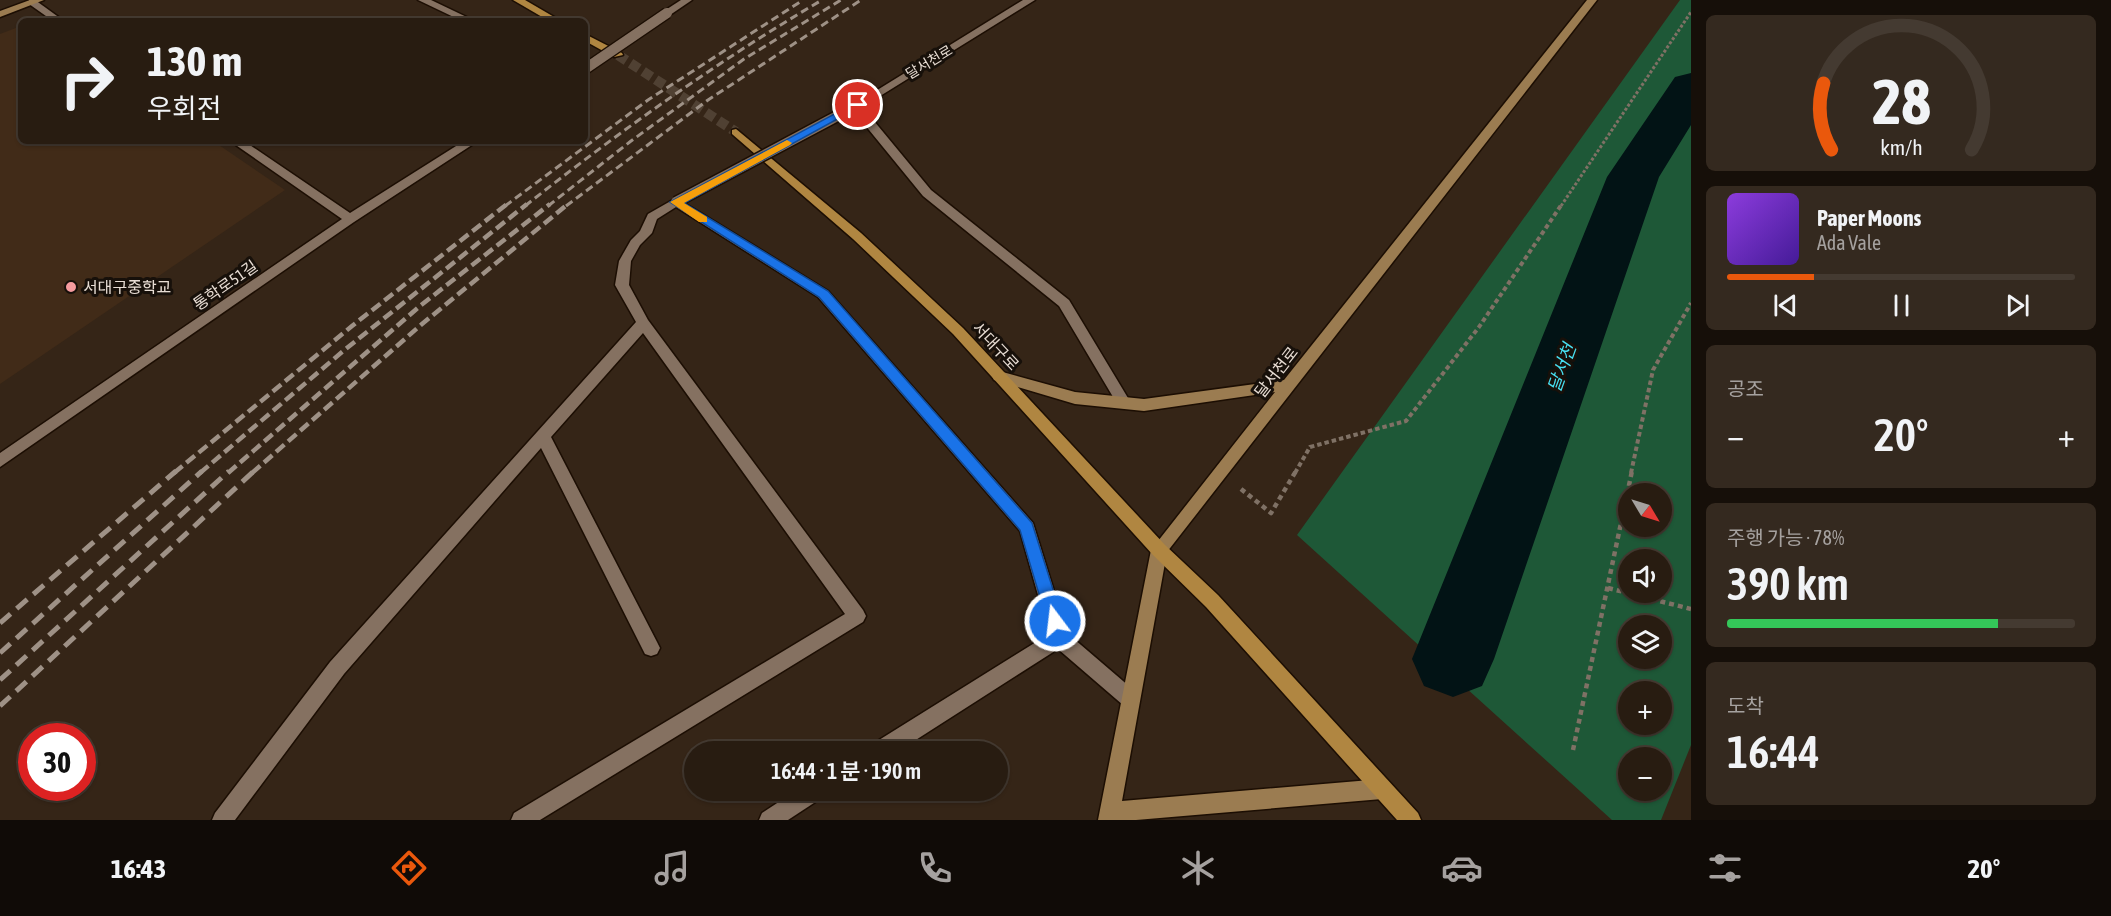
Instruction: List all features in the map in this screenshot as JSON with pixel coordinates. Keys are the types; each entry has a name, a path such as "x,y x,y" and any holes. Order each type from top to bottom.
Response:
{"main road":[{"path":"518,0 551,18"},
{"name":"달서천로","path":"1108,816 1159,550 1592,0"},
{"path":"0,14 35,1"},
{"path":"588,39 618,55"},
{"name":"서대구로","path":"736,132 857,236 958,331 1159,550 1212,601 1411,820"},
{"path":"999,376 1075,398 1144,405 1288,385"},
{"path":"1108,816 1382,789"}],"street":[{"path":"423,0 463,18"},
{"path":"588,67 686,0"},
{"name":"달서천로","path":"521,820 857,616 643,323 622,285 625,261 635,243 646,233 652,217 676,202 858,105 1030,0"},
{"path":"35,1 55,18"},
{"path":"858,105 869,123 927,193 1064,303 1124,403"},
{"path":"242,144 350,219"},
{"name":"통학로51길","path":"0,461 350,219 467,144"},
{"path":"676,202 824,294 1027,528 1059,638 1130,699"},
{"path":"222,820 337,668 643,323"},
{"path":"543,436 651,648"},
{"path":"895,741 1059,638"},
{"path":"769,820 799,801"}],"path":[{"path":"1220,472 1271,513 1310,447 1406,420 1479,327 1691,12"},
{"path":"1573,750 1653,370 1691,303"},
{"path":"1607,588 1691,609"}],"shaded area":[{"name":"서대구중학교","path":"18,27 18,144 217,144 285,190 0,384 0,34"}],"green space":[{"path":"1680,0 1691,0 1691,745 1672,792 1672,747 1618,747 1618,801 1669,801 1661,820 1612,820 1297,535"}],"waterway":[{"name":"달서천","path":"1453,659 1633,177 1691,87"}],"tunnel":[{"path":"618,55 736,132"}],"railway":[{"path":"505,206 648,100 803,0"},
{"path":"525,206 670,98 745,47 822,0"},
{"path":"548,206 631,141 744,59 841,0"},
{"path":"566,206 708,100 861,0"},
{"path":"174,473 352,326 507,204"},
{"path":"200,473 342,352 527,204"},
{"path":"228,473 420,306 550,204"},
{"path":"252,473 422,324 568,204"},
{"path":"0,623 176,471"},
{"path":"0,653 202,471"},
{"path":"0,680 229,471"},
{"path":"0,706 254,471"}],"slow traffic":[{"path":"703,219 676,202 787,143"}],"place":[{"name":"서대구중학교","path":"71,287"}],"route":[{"path":"858,105 676,202 824,294 1027,528 1055,621"}]}
